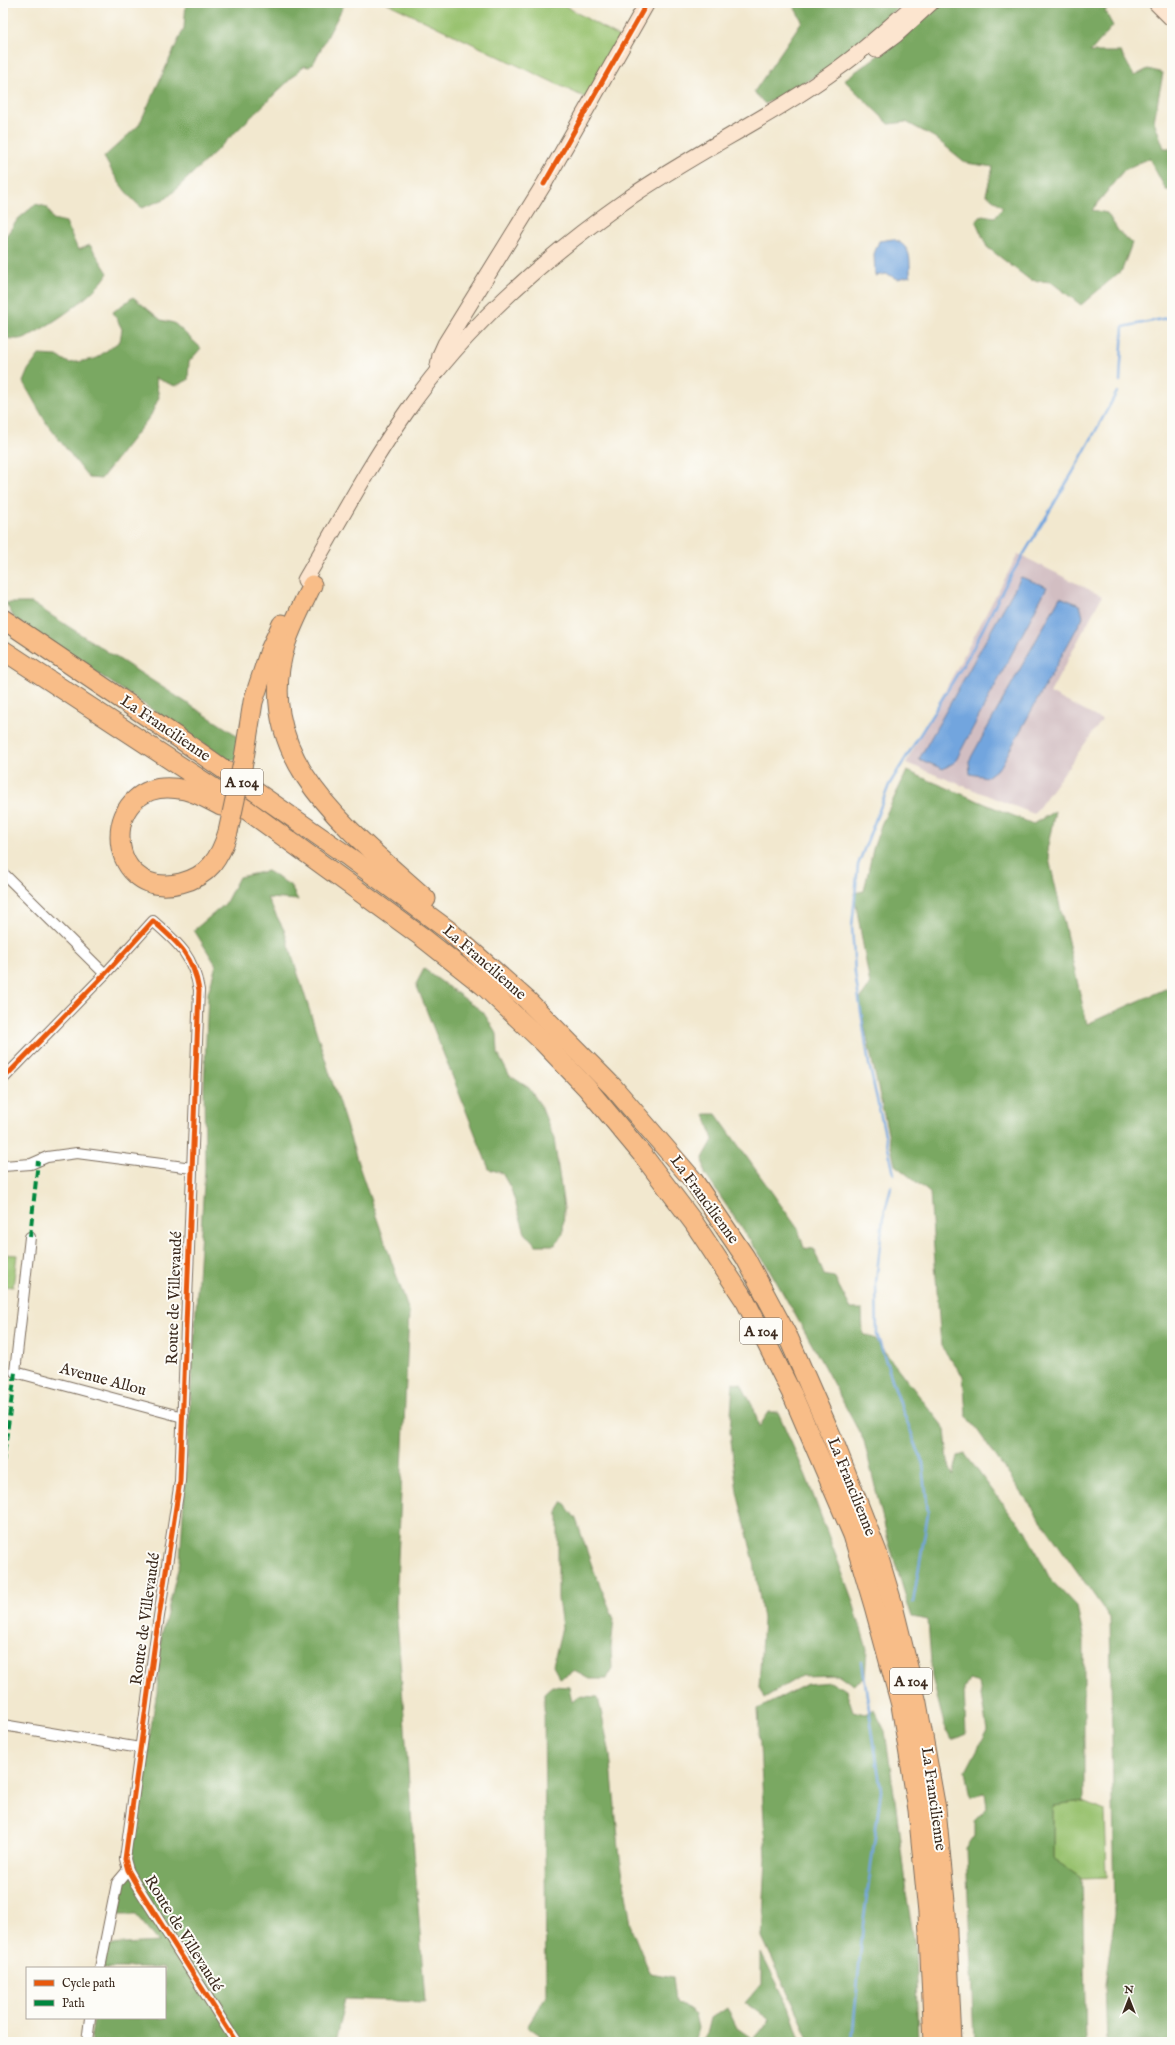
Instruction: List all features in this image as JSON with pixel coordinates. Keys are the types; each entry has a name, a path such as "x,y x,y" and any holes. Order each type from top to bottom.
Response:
{"highway":[{"path":"247,810 225,809 200,795 186,790 162,789 150,792 129,807 123,818 119,837 123,856 134,872 150,882 166,886 188,881 209,869 222,851 228,832 244,758 253,702 261,676 270,650 308,582"},
{"path":"308,582 286,643 279,682 281,722 293,756 303,776 322,802 348,829 468,936 474,953"},
{"name":"La Francilienne","path":"3,619 186,743 388,884 448,930 566,1038 613,1087 693,1180 745,1257 789,1339 834,1442 877,1552 892,1602 917,1703 936,1809 948,1943 952,2042"},
{"name":"La Francilienne","path":"3,650 247,810 422,937 484,986 543,1042 587,1088 642,1154 694,1223 746,1302 812,1437 853,1535 888,1656 900,1706 918,1810 928,1913 934,2042"}],"main road":[{"path":"437,372 440,355 445,344 544,184 647,3"},
{"path":"308,582 364,478 403,418 437,372 474,330 503,302 575,239 629,198 841,67 916,3"},
{"path":"791,99 843,74 896,35 932,3"},
{"path":"1156,3 1172,19"},
{"path":"308,582 412,418 503,302"}],"street":[{"path":"3,1079 105,974 4,877"},
{"name":"Route de Villevaudé","path":"105,974 153,921 180,945 190,959 196,974 199,990 180,1481 124,1859 128,1870 236,2042"},
{"path":"3,1166 31,1164 47,1157 77,1153 192,1168"},
{"name":"Avenue Allou","path":"30,1237 15,1372 183,1418"},
{"path":"3,1725 140,1748"},
{"path":"100,1967 117,1883 128,1870"},
{"path":"87,2042 90,2019"}],"shaded area":[{"path":"1018,554 1102,596 1050,693 1102,720 1034,814 906,763"}],"green space":[{"path":"186,3 345,3 313,64 309,67 304,66 167,198 142,208 125,191 104,157 139,125 184,28"},
{"path":"387,3 560,3 619,37 586,98"},
{"path":"792,3 903,3 828,69 765,104 754,92 802,21"},
{"path":"942,3 1112,3 1105,11 1113,26 1090,52 1121,52 1134,76 1148,69 1163,73 1154,121 1164,148 1172,148 1172,191 1166,190 1149,158 1124,170 1092,210 1107,213 1119,232 1132,243 1122,270 1081,305 1051,282 1030,280 987,247 976,222 982,215 995,217 1003,207 986,194 993,167 966,163 934,137 906,122 889,124 844,80 905,36"},
{"path":"36,204 47,207 53,219 66,222 78,250 90,245 108,273 94,290 83,300 45,327 22,339 3,337 3,240 18,219"},
{"path":"133,297 161,320 174,323 201,348 189,362 188,380 175,386 155,378 159,397 151,415 101,479 89,478 47,424 23,382 28,370 39,355 57,356 69,363 95,359 120,341 122,329 113,312"},
{"path":"6,603 32,603 235,734 240,742 237,760 228,760 14,618"},
{"path":"907,771 1033,824 1055,811 1047,850 1087,1024 1172,986 1172,2042 1107,2042 1105,1984 1115,1914 1110,1618 966,1414 963,1376 941,1346 930,1193 895,1165 859,1001 870,985 854,893 864,891 873,849 881,825"},
{"path":"267,871 290,885 298,900 267,898 284,930 360,1169 409,1312 396,1605 425,2002 345,1999 335,2042 90,2042 94,2019 166,2019 166,1967 103,1967 107,1945 159,1942 136,1915 119,1915 157,1692 161,1638 180,1561 205,1167 204,1088 208,993 216,965 194,930 225,904 239,877"},
{"path":"424,969 483,1012 497,1034 498,1054 509,1075 529,1088 541,1106 554,1139 564,1208 563,1233 555,1245 536,1245 525,1233 511,1189 502,1173 489,1169 416,984"},
{"path":"705,1114 716,1114 798,1229 804,1248 814,1249 824,1275 834,1277 851,1309 862,1309 863,1334 874,1338 945,1429 948,1462 953,1476 958,1456 965,1454 1011,1515 1026,1530 1050,1579 1077,1607 1084,1639 1084,1801 1053,1805 1053,1858 1082,1878 1086,2042 974,2042 966,1849 975,1836 975,1820 987,1808 985,1794 971,1797 966,1771 987,1731 979,1683 969,1680 964,1689 966,1734 952,1740 944,1724 932,1677 928,1620 912,1617 888,1540 864,1441 768,1267 705,1174 703,1158 713,1140"},
{"path":"3,1254 17,1255 13,1287 3,1286"},
{"path":"733,1382 741,1384 754,1409 759,1427 769,1412 778,1412 806,1476 852,1599 867,1649 865,1677 853,1685 839,1675 801,1676 764,1698 759,1687 763,1619 754,1562 737,1492 730,1432"},
{"path":"563,1502 576,1519 592,1566 614,1619 611,1648 612,1668 607,1679 589,1679 574,1671 560,1678 553,1665 562,1627 558,1598 558,1510"},
{"path":"830,1682 846,1690 853,1711 865,1714 874,1709 885,1731 906,1892 915,1946 918,2042 811,2042 762,1937 766,1858 758,1709 807,1684"},
{"path":"552,1686 569,1687 572,1702 579,1696 598,1697 610,1754 620,1858 632,1930 650,1973 673,1977 676,2001 695,2015 698,2028 694,2042 539,2042 540,2035 527,2026 546,1996 544,1693"},
{"path":"1084,1801 1105,1810 1107,1877 1082,1878 1053,1858 1053,1805"},
{"path":"761,1952 789,2007 801,2042 699,2042 706,2038 711,2018 727,2007 737,2028 753,2039 769,2020 745,2003 761,1984"}],"water":[{"path":"893,239 904,245 909,253 910,276 898,279 886,274 875,276 874,254 879,241"},
{"path":"1021,577 1047,587 955,762 943,769 919,759"},
{"path":"1060,597 1080,605 1083,617 1001,766 987,777 970,774 969,761"}],"waterway":[{"path":"1120,381 1123,327 1172,317"},
{"path":"894,1174 869,1064 855,973 852,927 858,865 889,785 971,652 1007,582 1073,472 1117,392"},
{"path":"891,1187 883,1218 876,1282 877,1335 902,1409 923,1463 928,1514 913,1602"},
{"path":"852,2042 863,1926 881,1790 862,1662"}],"marked path":[{"path":"30,1237 38,1161"},
{"path":"3,1464 15,1372"}],"cycle path":[{"path":"544,184 647,3"},
{"path":"3,1079 105,974 153,921 170,936 183,951 193,968 199,990 180,1481 155,1642 125,1859 128,1870 136,1884 236,2042"}]}
